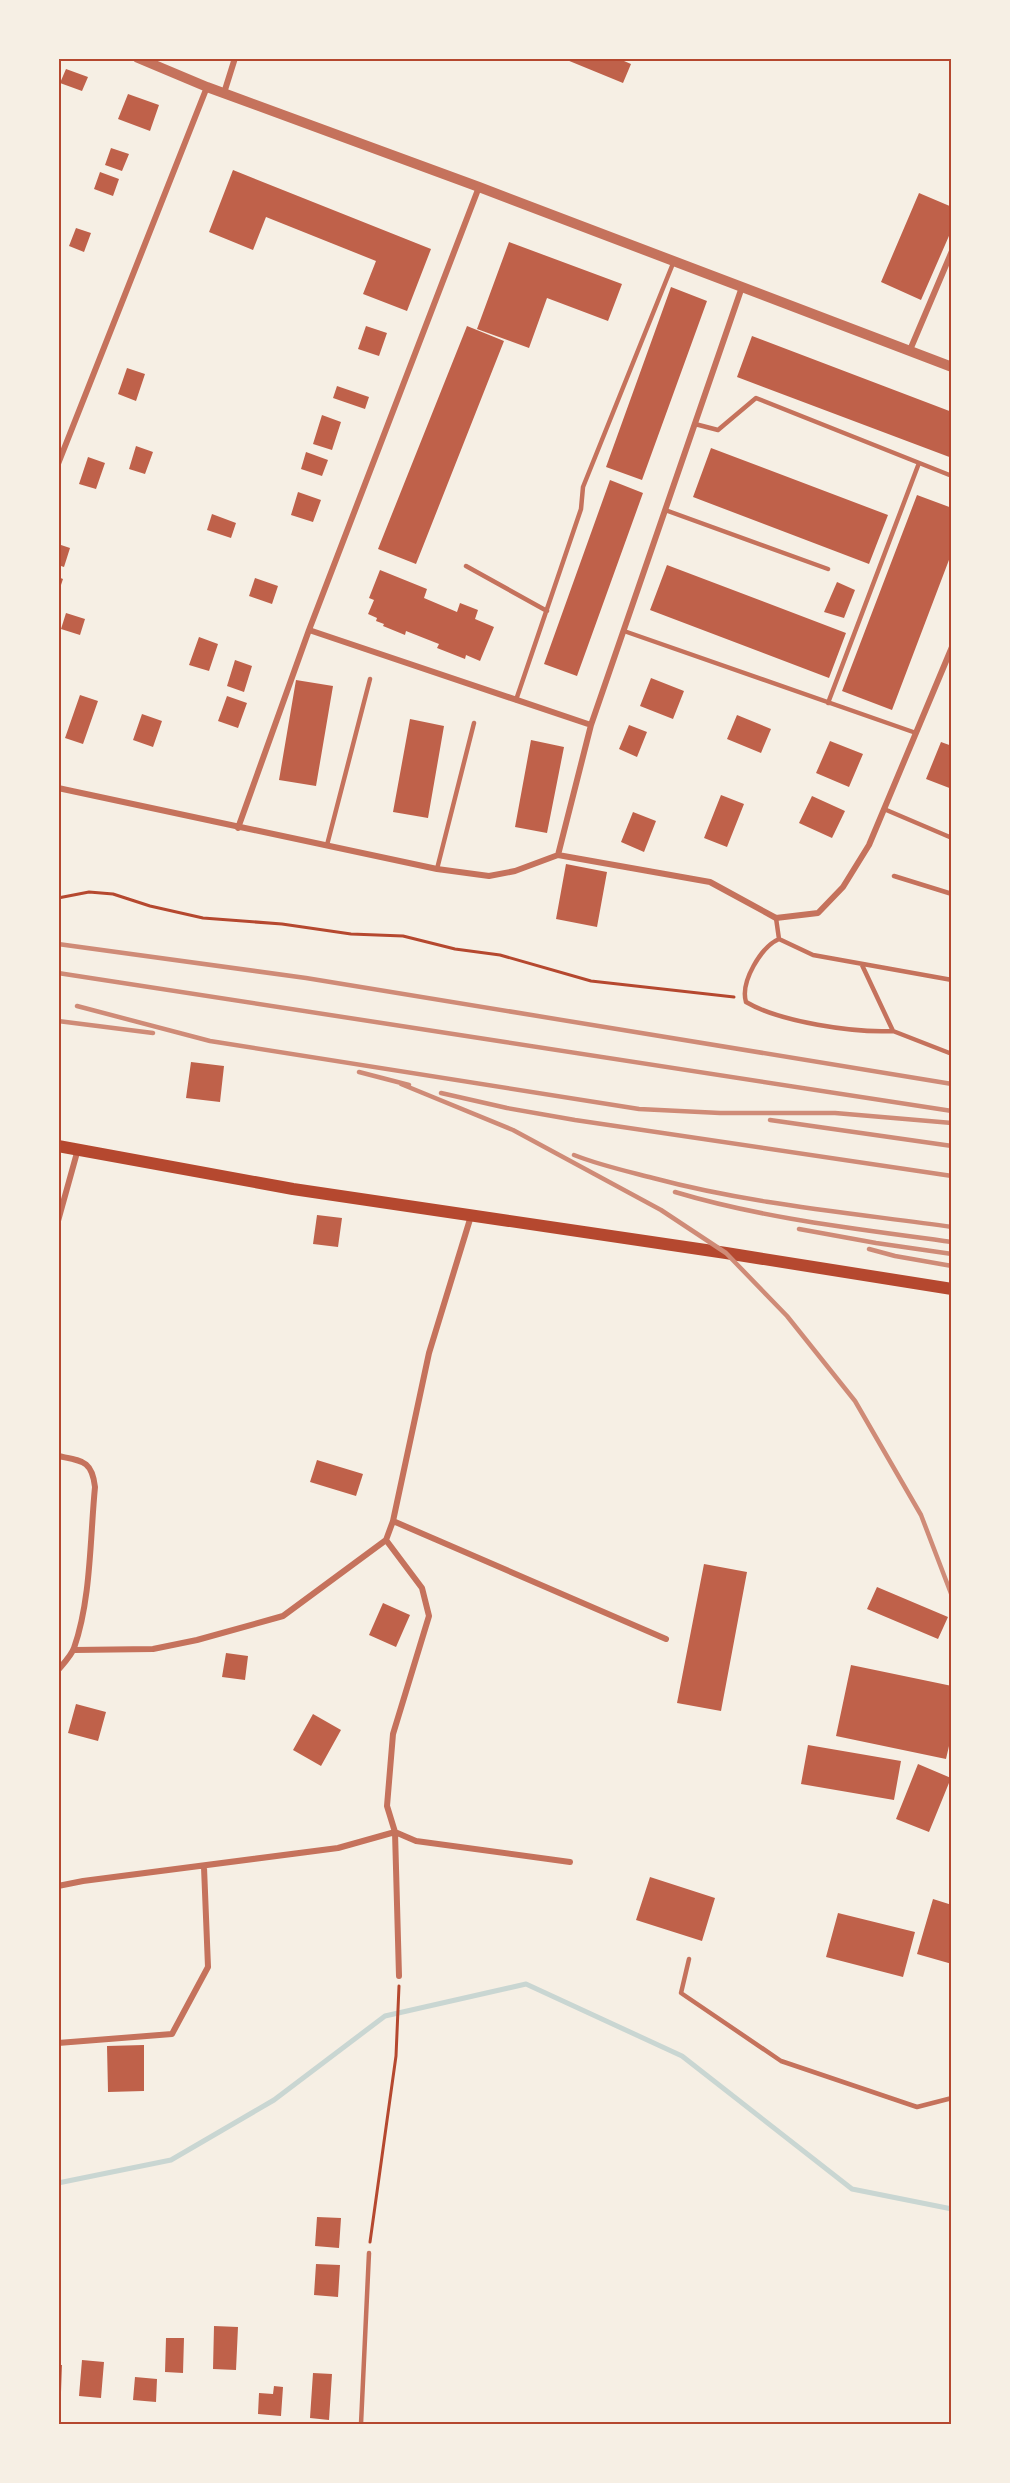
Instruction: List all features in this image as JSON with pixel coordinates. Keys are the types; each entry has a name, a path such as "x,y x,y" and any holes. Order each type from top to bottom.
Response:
{"main road":[{"path":"58,1146 293,1189 951,1289"}],"street":[{"path":"138,58 207,87 479,187 951,367"},
{"path":"224,93 235,58"},
{"path":"58,464 207,87"},
{"path":"238,828 309,630 479,187"},
{"path":"910,350 951,251"},
{"path":"558,855 591,725 742,287"},
{"path":"309,630 591,725"},
{"path":"58,788 437,869 489,876 515,871 558,855 711,882 776,918 818,913 843,887 864,854 951,647"},
{"path":"58,1221 78,1149"},
{"path":"74,1650 153,1649 197,1640 283,1616 386,1540 393,1521 429,1353 471,1216"},
{"path":"58,1456 82,1461 89,1466 94,1474 95,1487 85,1596 74,1650 58,1670"},
{"path":"393,1521 666,1638"},
{"path":"386,1540 422,1588 429,1616 393,1734 387,1806 395,1832 399,1976"},
{"path":"58,1886 338,1848 395,1832 416,1841 570,1863"},
{"path":"58,2043 172,2034 208,1967 204,1867"}],"lane":[{"path":"516,700 581,509 583,487 674,261"},
{"path":"695,424 718,430 756,398 951,476"},
{"path":"828,703 919,463"},
{"path":"665,510 828,569"},
{"path":"466,566 547,610"},
{"path":"624,631 916,733"},
{"path":"327,845 370,679"},
{"path":"437,869 474,723"},
{"path":"884,809 951,838"},
{"path":"894,876 951,894"},
{"path":"776,918 779,939"},
{"path":"779,939 762,951 749,977 744,998 746,1002 757,1009 805,1021 865,1032 893,1031 951,1054"},
{"path":"779,939 813,955 951,980"},
{"path":"862,965 893,1031"},
{"path":"689,1959 681,1993 781,2061 917,2107 951,2098"},
{"path":"361,2424 369,2253"}],"path":[{"path":"58,898 89,892 112,894 150,906 203,918 282,924 351,934 403,936 455,949 500,955 591,981 744,998"},
{"path":"369,2253 396,2056 399,1976"}],"building":[{"path":"562,58 617,58 631,64 623,83"},
{"path":"66,69 88,77 82,91 60,83"},
{"path":"128,94 159,105 150,131 118,119"},
{"path":"111,148 129,154 122,171 105,165"},
{"path":"233,170 431,249 407,311 363,294 376,261 266,217 253,250 209,232"},
{"path":"100,172 119,179 113,196 94,189"},
{"path":"919,193 952,207 952,229 921,300 881,282"},
{"path":"76,228 91,233 84,252 69,246"},
{"path":"509,242 622,284 608,321 547,298 529,348 477,329"},
{"path":"671,287 707,301 642,480 606,467"},
{"path":"366,326 387,333 379,356 358,349"},
{"path":"467,326 504,341 416,564 378,549"},
{"path":"752,336 952,412 952,458 737,377"},
{"path":"127,368 145,374 136,401 118,394"},
{"path":"337,386 369,397 365,409 333,398"},
{"path":"322,415 341,422 332,450 313,444"},
{"path":"136,446 153,452 145,474 129,469"},
{"path":"711,448 888,515 869,564 693,497"},
{"path":"306,452 328,460 322,476 301,469"},
{"path":"88,457 105,463 96,489 79,484"},
{"path":"610,480 643,493 577,676 544,664"},
{"path":"298,492 321,500 313,522 291,515"},
{"path":"917,495 952,508 952,552 892,710 842,691"},
{"path":"212,514 236,523 231,538 207,530"},
{"path":"58,544 70,548 64,567 58,565"},
{"path":"667,565 846,633 829,678 650,610"},
{"path":"380,570 427,589 424,598 457,612 460,603 478,610 475,619 494,627 480,661 466,655 465,659 437,648 439,644 406,631 405,635 383,626 384,624 376,621 377,618 368,614 374,600 369,598"},
{"path":"58,577 63,579 59,591 58,591"},
{"path":"255,578 278,586 272,604 249,596"},
{"path":"837,582 855,590 844,618 824,612"},
{"path":"66,613 85,619 80,635 61,629"},
{"path":"199,637 218,644 209,671 189,665"},
{"path":"235,660 252,666 244,692 227,686"},
{"path":"651,678 684,691 673,719 640,706"},
{"path":"296,680 333,686 316,786 279,780"},
{"path":"80,695 98,701 83,744 65,738"},
{"path":"227,696 247,703 238,728 218,721"},
{"path":"142,714 162,721 153,747 133,740"},
{"path":"737,715 771,729 761,753 727,739"},
{"path":"410,719 444,726 428,818 393,812"},
{"path":"629,725 647,732 637,757 619,749"},
{"path":"531,740 564,747 547,833 515,827"},
{"path":"830,741 863,754 849,787 816,773"},
{"path":"941,742 952,746 952,789 926,779"},
{"path":"721,795 744,804 727,847 704,838"},
{"path":"812,796 845,811 832,838 799,823"},
{"path":"633,812 656,821 644,852 621,842"},
{"path":"566,864 607,872 597,927 556,919"},
{"path":"191,1062 224,1066 220,1102 186,1098"},
{"path":"317,1215 342,1218 338,1247 313,1244"},
{"path":"317,1460 363,1474 356,1496 310,1482"},
{"path":"704,1564 747,1572 721,1711 677,1703"},
{"path":"877,1587 948,1617 938,1639 867,1609"},
{"path":"383,1603 410,1615 396,1647 369,1635"},
{"path":"226,1653 248,1656 245,1680 222,1677"},
{"path":"851,1665 952,1686 952,1733 946,1759 836,1736"},
{"path":"76,1704 106,1712 98,1741 68,1733"},
{"path":"313,1714 341,1730 321,1766 293,1750"},
{"path":"808,1745 901,1761 894,1800 801,1784"},
{"path":"918,1764 951,1778 929,1832 896,1819"},
{"path":"650,1877 715,1898 702,1941 636,1920"},
{"path":"933,1899 952,1905 952,1964 917,1954"},
{"path":"838,1913 915,1932 903,1977 826,1957"},
{"path":"144,2045 144,2091 108,2092 107,2046"},
{"path":"317,2217 341,2218 339,2248 315,2246"},
{"path":"316,2264 340,2265 338,2297 314,2295"},
{"path":"214,2326 238,2327 236,2370 213,2369"},
{"path":"166,2338 184,2338 183,2373 165,2372"},
{"path":"82,2360 104,2362 101,2398 79,2396"},
{"path":"58,2365 62,2365 61,2392 58,2392"},
{"path":"313,2373 332,2374 329,2420 310,2418"},
{"path":"135,2377 157,2379 156,2402 133,2400"},
{"path":"274,2386 283,2387 281,2416 258,2414 259,2393 273,2394"}],"waterway":[{"path":"58,2183 171,2160 274,2100 385,2016 526,1984 682,2056 852,2189 952,2209"}],"railway":[{"path":"58,944 306,978 952,1084"},
{"path":"58,973 952,1111"},
{"path":"77,1006 210,1041 639,1109 720,1113 835,1113 952,1123"},
{"path":"58,1021 153,1033"},
{"path":"359,1072 409,1085"},
{"path":"401,1084 513,1130 661,1210 726,1253 787,1316 855,1401 921,1515 952,1596"},
{"path":"441,1093 575,1120 952,1176"},
{"path":"770,1120 952,1146"},
{"path":"574,1155 623,1170 727,1195 952,1227"},
{"path":"675,1192 778,1216 952,1242"},
{"path":"799,1229 952,1254"},
{"path":"869,1249 952,1266"}]}
